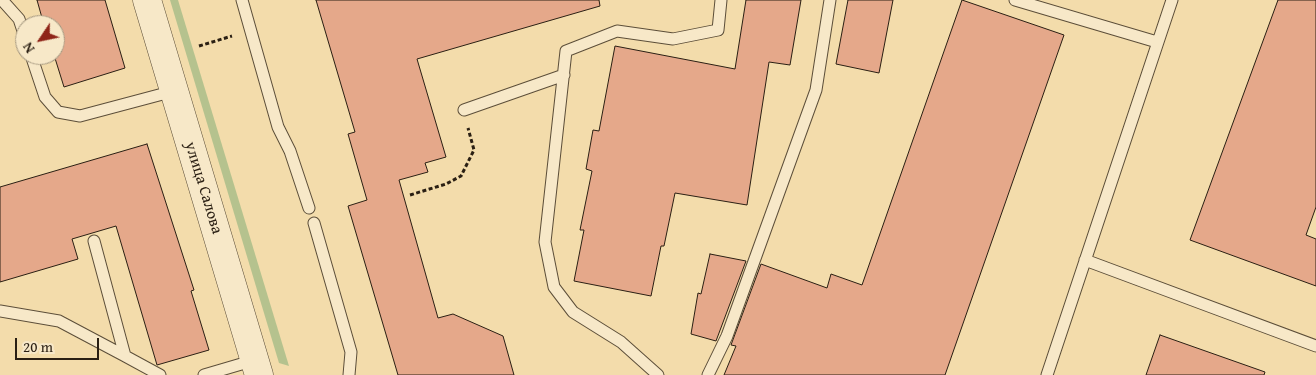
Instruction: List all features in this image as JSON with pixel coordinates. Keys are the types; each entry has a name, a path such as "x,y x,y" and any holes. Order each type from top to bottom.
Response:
{"street":[{"name":"улица Салова","path":"146,0 257,368"}],"lane":[{"path":"2,0 15,15"},
{"path":"242,0 278,127 290,151 309,208"},
{"path":"658,375 621,342 573,312 554,287 545,242 566,51 617,31 673,39 718,30 721,0"},
{"path":"708,375 727,336 816,90 830,0"},
{"path":"1015,0 1157,42"},
{"path":"1046,375 1172,0"},
{"path":"34,65 45,97 58,112 80,116 174,91"},
{"path":"464,110 564,75"},
{"path":"314,223 351,352 348,375"},
{"path":"94,241 125,356"},
{"path":"1085,260 1316,346"},
{"path":"0,311 59,321 160,375"},
{"path":"204,375 257,368"}],"path":[{"path":"199,46 251,31"},
{"path":"410,195 446,184 461,176 474,150 464,110"}],"green space":[{"path":"170,0 178,0 289,366 279,363"}],"building":[{"path":"37,0 105,0 125,68 64,87 57,65 65,65 65,15 41,15"},
{"path":"316,0 599,0 600,6 417,59 446,157 425,163 428,172 399,180 438,318 453,314 503,336 514,375 398,375 348,206 367,200 348,134 355,132"},
{"path":"746,0 801,0 790,65 769,62 747,205 675,193 664,246 661,246 651,296 574,281 584,230 580,230 592,171 586,169 593,130 599,131 615,46 735,69"},
{"path":"848,0 893,0 879,73 836,64"},
{"path":"962,0 1064,35 945,375 724,375 736,346 731,345 761,264 827,288 831,274 862,285"},
{"path":"1278,0 1316,0 1316,207 1306,235 1316,239 1316,286 1190,240"},
{"path":"147,144 194,290 191,291 209,350 157,365 116,226 72,239 78,259 0,282 0,187"},
{"path":"710,254 746,261 716,341 691,334 698,293 701,294"},
{"path":"1160,335 1265,372 1264,375 1146,375"}]}
